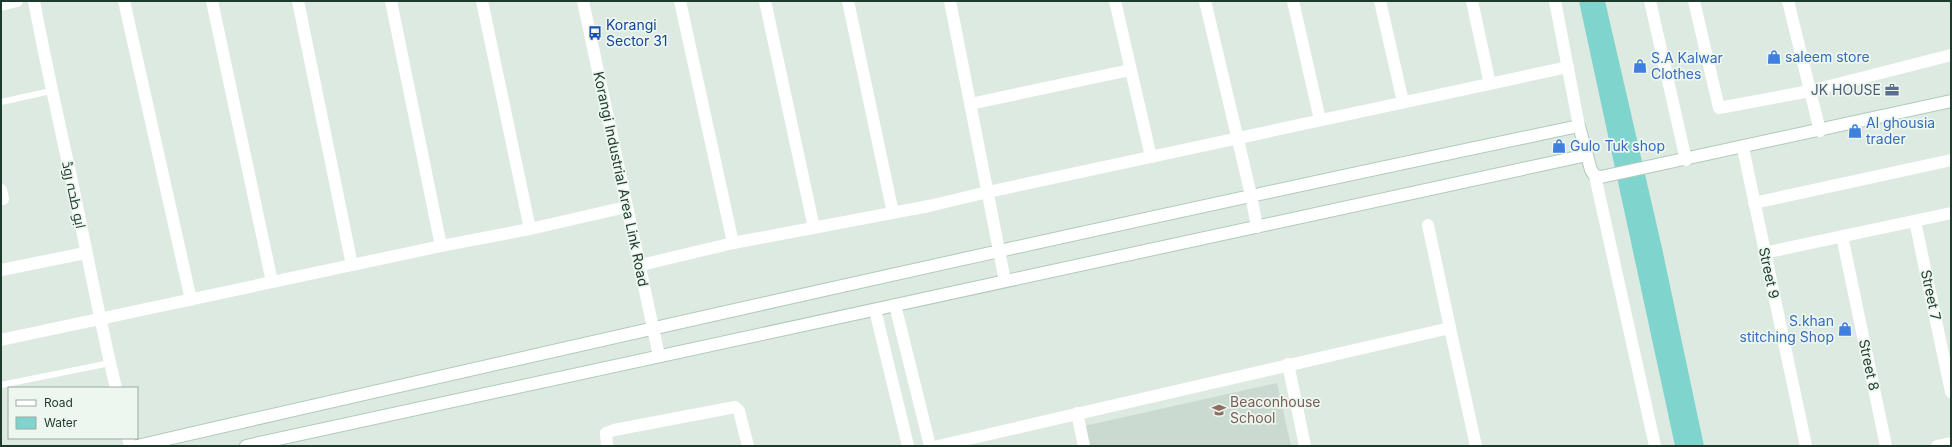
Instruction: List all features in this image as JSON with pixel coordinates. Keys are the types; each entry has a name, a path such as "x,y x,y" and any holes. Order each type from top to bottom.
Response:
{"street":[{"path":"1,5 17,1"},
{"name":"ابو طحہ روڈ","path":"34,1 51,91 71,177 85,253 116,387"},
{"path":"124,1 191,300"},
{"path":"212,1 272,282"},
{"path":"298,1 352,265"},
{"path":"391,1 441,246"},
{"path":"482,1 530,229"},
{"name":"Korangi Industrial Area Link Road","path":"583,1 659,356"},
{"path":"680,1 733,243"},
{"path":"765,1 814,228"},
{"path":"848,1 893,213"},
{"path":"950,1 1005,281"},
{"path":"1115,1 1151,157"},
{"path":"1205,1 1238,138 1257,227"},
{"path":"1293,1 1320,120"},
{"path":"1380,1 1402,102"},
{"path":"1472,1 1490,84"},
{"path":"1555,1 1579,126 1591,170 1595,176 1655,446"},
{"path":"1650,1 1686,160"},
{"path":"1694,1 1719,108 1810,90 1951,55"},
{"path":"1788,1 1820,131"},
{"path":"640,265 733,243 893,213 1568,66"},
{"path":"970,104 1130,70"},
{"path":"1595,176 1611,176 1650,168 1951,101"},
{"path":"138,446 652,328 1251,195 1579,126"},
{"name":"Street 9","path":"1743,148 1806,446"},
{"path":"246,446 1587,155"},
{"path":"1754,203 1951,160"},
{"path":"1,190 3,199 1,199"},
{"path":"1,340 441,246 530,229 626,207"},
{"path":"1764,253 1951,213"},
{"name":"Street 7","path":"1915,221 1951,392"},
{"path":"1428,225 1476,446"},
{"name":"Street 8","path":"1842,236 1886,446"},
{"path":"1,270 85,253"},
{"path":"895,305 930,446"},
{"path":"875,310 908,446"},
{"path":"938,446 1288,364 1450,328"},
{"path":"1288,364 1305,446"},
{"path":"607,446 606,433 614,430 734,407 739,411 748,446"},
{"path":"1077,413 1084,446"},
{"path":"1937,446 1951,443"}],"lane":[{"path":"1,102 51,91"},
{"path":"1,385 110,363"}],"shaded area":[{"name":"Beaconhouse School","path":"1277,383 1291,446 1088,446 1084,426"}],"water":[{"path":"1579,1 1605,1 1662,248 1704,446 1675,446"}],"place":[{"name":"Korangi Sector 31","path":"595,33"},
{"name":"saleem store","path":"1774,57"},
{"name":"S.A Kalwar Clothes","path":"1640,66"},
{"name":"JK HOUSE","path":"1892,90"},
{"name":"Al ghousia trader","path":"1855,131"},
{"name":"Gulo Tuk shop","path":"1559,146"},
{"name":"S.khan stitching Shop","path":"1845,329"},
{"name":"Beaconhouse School","path":"1219,410"}]}
